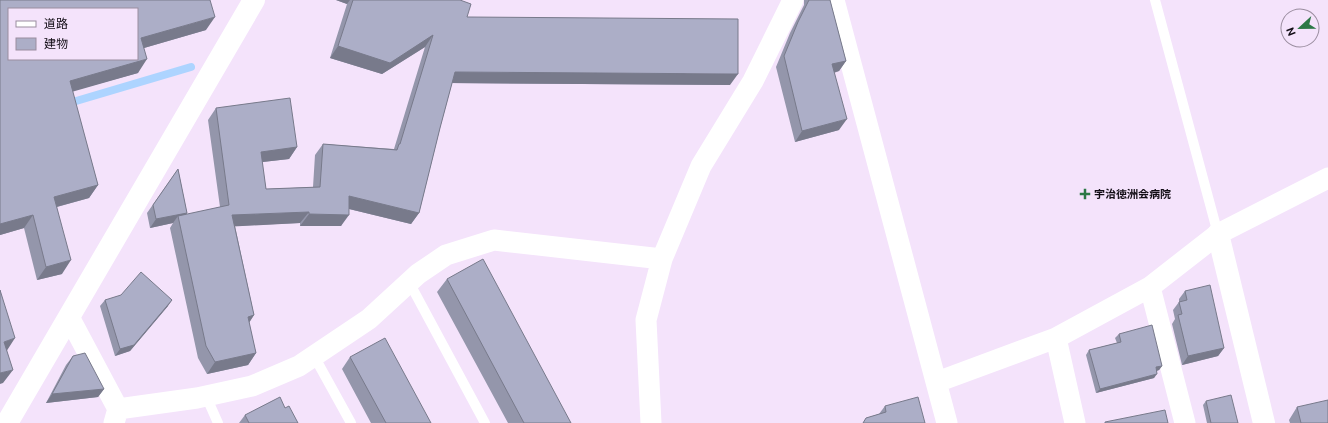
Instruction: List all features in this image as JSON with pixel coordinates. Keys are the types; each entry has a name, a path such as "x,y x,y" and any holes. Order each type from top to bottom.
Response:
{"street":[{"path":"7,423 254,0"},
{"path":"651,423 646,320 662,259 702,166 753,81 793,0"},
{"path":"834,0 947,423"},
{"path":"937,382 1056,338 1150,287 1218,234 1328,178"},
{"path":"1218,234 1264,423"},
{"path":"69,317 116,416 252,386 300,366 368,319 418,274 446,255 494,240 662,259"},
{"path":"1150,287 1185,423"},
{"path":"1056,338 1075,423"}],"lane":[{"path":"1155,0 1218,234"},
{"path":"409,282 485,423"},
{"path":"314,356 351,423"},
{"path":"206,396 218,423"}],"building":[{"path":"0,0 210,0 215,17 141,38 147,59 70,81 98,185 54,197 71,260 46,267 33,215 0,224"},
{"path":"353,0 460,0 471,4 467,17 738,19 738,74 455,72 419,213 349,196 349,215 309,214 309,212 232,215 254,315 248,317 256,353 215,362 206,346 178,216 229,205 216,108 290,98 297,147 261,152 266,189 320,187 323,144 397,150 400,144 433,35 390,63 338,46"},
{"path":"809,0 830,0 846,61 832,64 847,119 802,131 784,56"},
{"path":"178,169 187,213 156,219 153,205"},
{"path":"483,259 571,423 524,423 447,279"},
{"path":"141,272 172,300 134,345 120,349 105,300 121,295"},
{"path":"1210,285 1224,348 1188,356 1178,315 1182,314 1179,302 1187,300 1185,291"},
{"path":"0,290 15,338 4,342 13,370 0,373"},
{"path":"1152,325 1162,366 1156,367 1157,374 1100,389 1089,350 1121,342 1119,334"},
{"path":"385,338 431,423 386,423 350,357"},
{"path":"85,353 104,389 52,394 73,356"},
{"path":"1231,395 1238,423 1211,423 1206,401"},
{"path":"280,397 285,408 289,406 298,423 249,423 245,415"},
{"path":"918,397 925,423 863,423 866,418 886,412 885,406"},
{"path":"1328,400 1328,423 1301,423 1297,407"},
{"path":"1165,410 1168,423 1105,423 1105,422"}],"waterway":[{"path":"66,104 191,67"}],"place":[{"name":"宇治徳洲会病院","path":"1085,194"}]}
